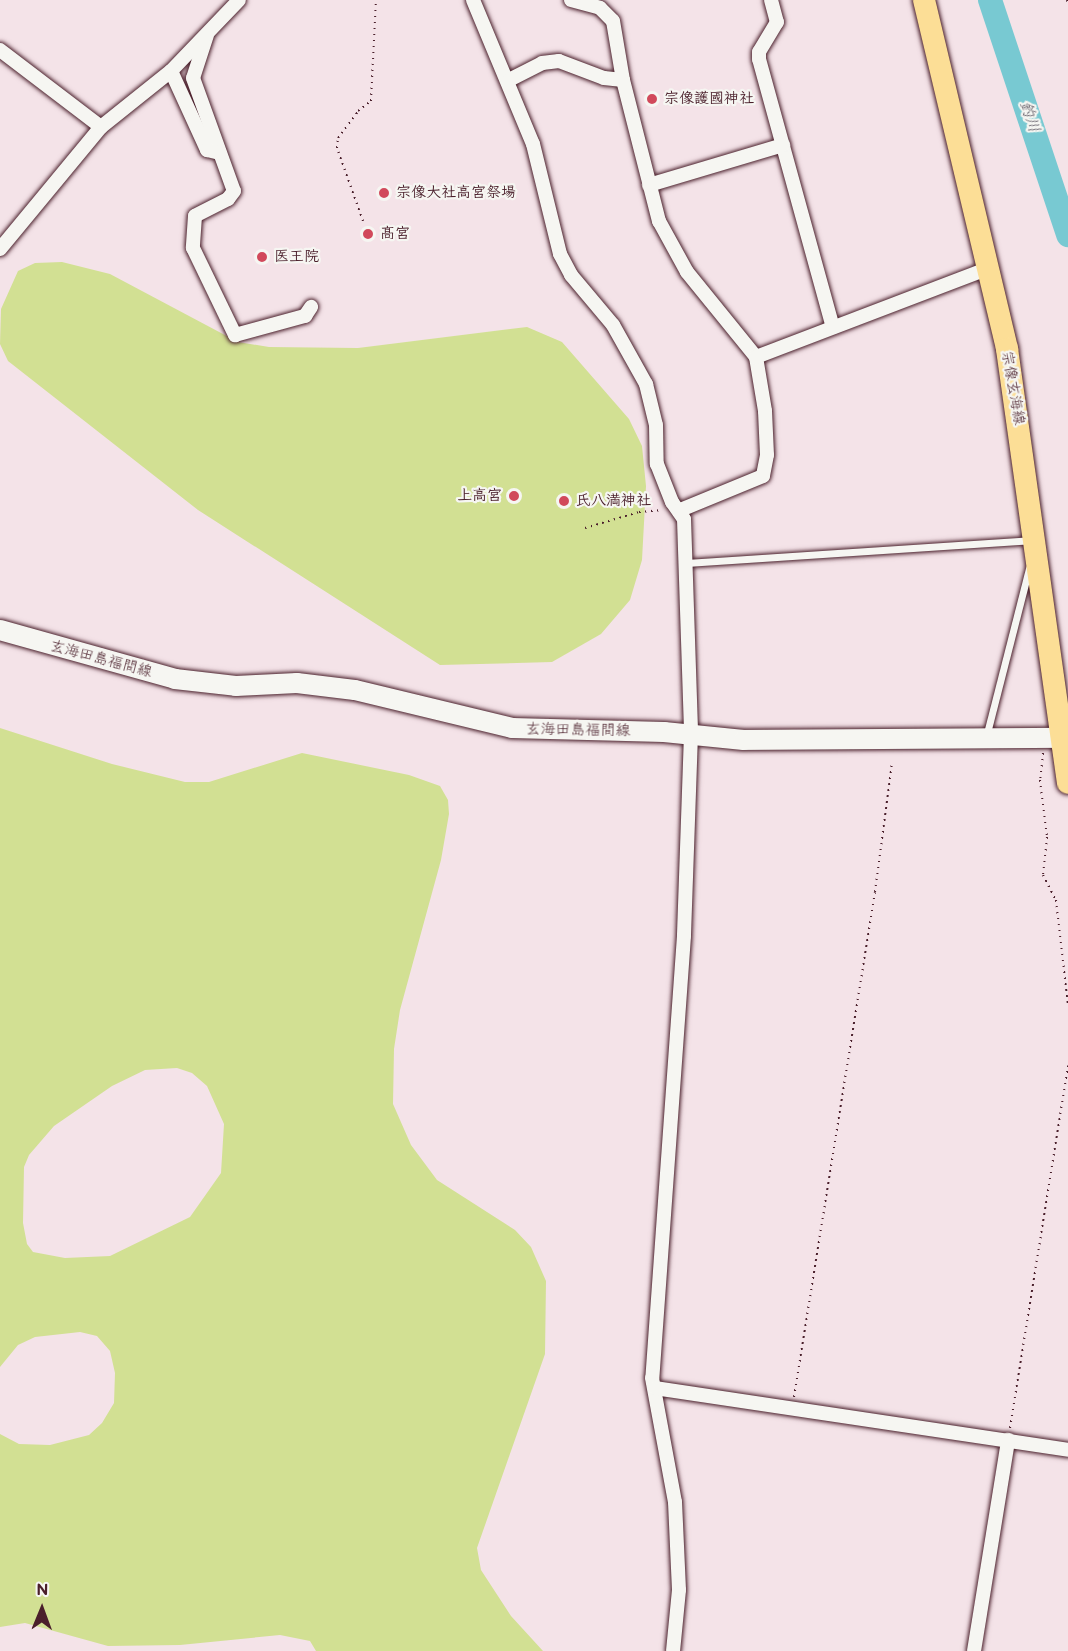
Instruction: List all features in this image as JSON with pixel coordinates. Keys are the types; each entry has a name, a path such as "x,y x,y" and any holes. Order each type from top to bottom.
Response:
{"main road":[{"name":"宗像玄海線","path":"924,0 989,268 1020,423 1035,542 1054,738 1068,783"},
{"name":"玄海田島福間線","path":"0,630 203,684 297,682 355,690 512,728 691,734 744,740 1054,738"}],"street":[{"path":"0,249 101,127 171,71 239,0"},
{"path":"473,0 509,80 533,144 560,254 571,275 613,326 646,384 656,425 657,464 672,502 680,510 684,519 691,734 684,936 652,1378 675,1502 679,1590 673,1651"},
{"path":"571,0 608,13 613,21 623,80 649,185 669,244 687,272 756,357 765,411 767,454 763,476 680,510"},
{"path":"771,0 777,22 759,52 759,59 833,327"},
{"path":"207,35 193,78 234,191 228,199 195,216 193,248 228,328 234,335 243,335 305,316 311,307"},
{"path":"0,50 101,127"},
{"path":"509,80 542,63 559,61 604,78 623,80"},
{"path":"171,71 207,150 220,153"},
{"path":"649,185 783,145"},
{"path":"756,357 989,268"},
{"path":"655,1388 1068,1450"},
{"path":"974,1651 1008,1440"}],"lane":[{"path":"686,563 1035,542 986,737"}],"path":[{"path":"363,221 337,148 338,138 371,101 376,0"},
{"path":"1067,0 1068,4"},
{"path":"585,528 639,512 680,510"},
{"path":"1054,738 1040,780 1047,837 1043,874 1056,900 1068,1006"},
{"path":"792,1408 875,892 892,762"},
{"path":"1008,1440 1068,1066"}],"green space":[{"path":"62,262 110,274 238,342 269,347 358,348 527,327 562,342 629,419 642,446 646,486 642,560 630,600 601,634 552,662 440,665 198,510 8,361 0,344 1,309 18,271 35,263"},
{"path":"0,728 112,764 185,782 209,782 302,753 409,775 440,786 448,800 449,814 441,860 400,1010 394,1049 393,1104 411,1145 437,1180 515,1230 531,1247 546,1281 545,1354 477,1548 481,1570 511,1616 543,1651 316,1651 310,1641 280,1635 180,1645 108,1646 25,1623 0,1627 0,1434 19,1444 50,1445 89,1435 102,1423 114,1403 115,1373 110,1351 97,1336 80,1332 35,1337 18,1345 0,1367","holes":["177,1068 192,1073 207,1086 224,1124 221,1173 190,1217 110,1256 65,1258 33,1252 27,1244 23,1223 24,1167 29,1155 54,1126 112,1086 145,1070"]}],"waterway":[{"name":"釣川","path":"990,0 1068,235"}],"place":[{"name":"宗像護國神社","path":"652,99"},
{"name":"宗像大社高宮祭場","path":"384,193"},
{"name":"髙宮","path":"368,234"},
{"name":"医王院","path":"262,257"},
{"name":"上高宮","path":"514,496"},
{"name":"氏八満神社","path":"564,501"}]}
